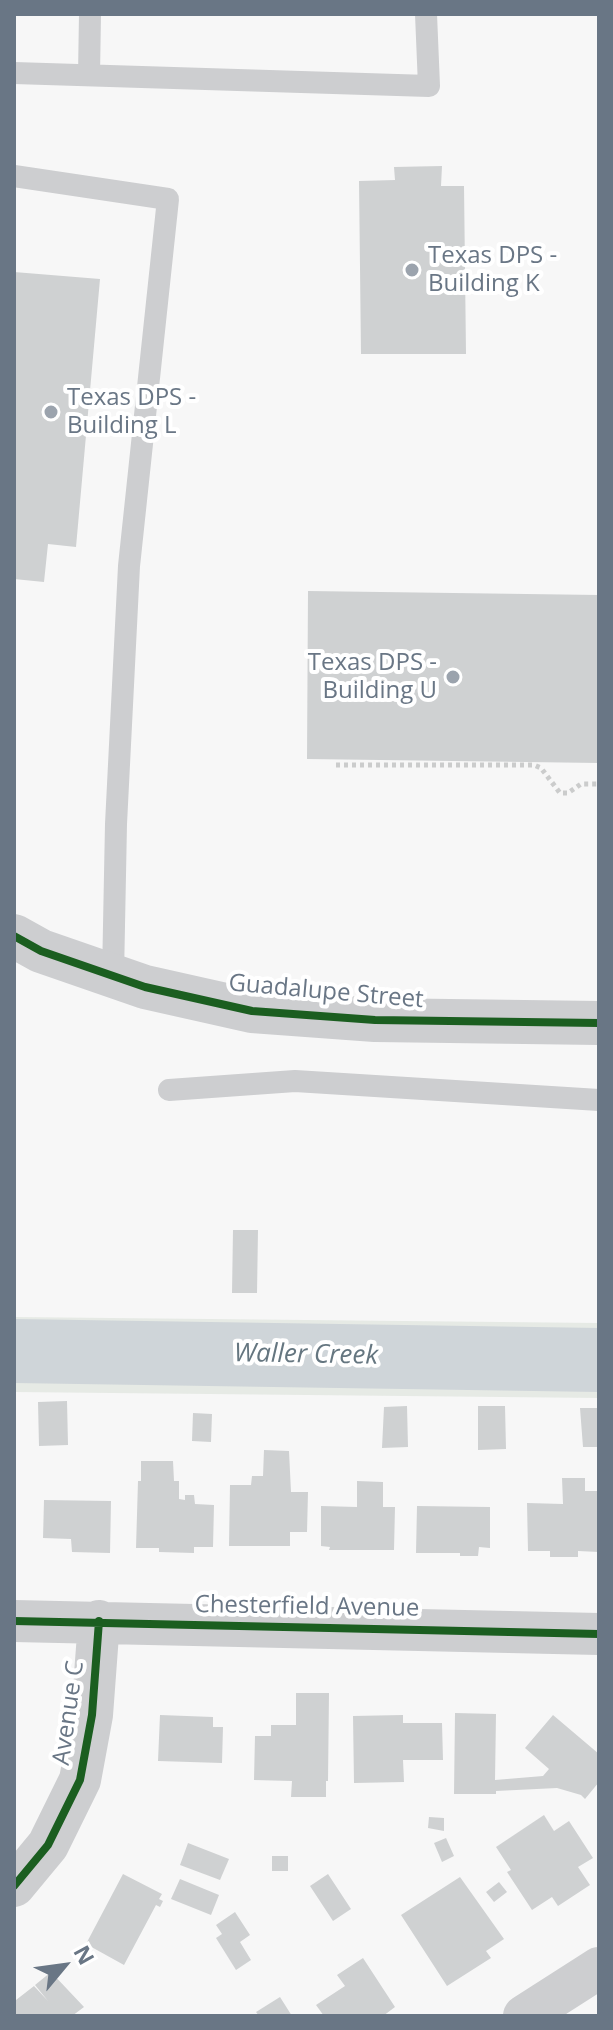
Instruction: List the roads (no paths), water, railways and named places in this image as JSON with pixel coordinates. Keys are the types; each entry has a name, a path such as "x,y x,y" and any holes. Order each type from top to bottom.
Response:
{"street":[{"name":"Guadalupe Street","path":"14,936 41,951 145,987 252,1011 375,1020 599,1023"},
{"name":"Chesterfield Avenue","path":"14,1621 599,1634"},
{"name":"Avenue C","path":"14,1886 48,1845 80,1780 92,1715 99,1621"},
{"path":"524,2016 599,1968"}],"lane":[{"path":"89,75 90,14"},
{"path":"14,73 429,86 426,14"},
{"path":"14,176 168,199 129,566 116,824 113,976"},
{"path":"169,1090 295,1081 599,1100"}],"waterway":[{"name":"Waller Creek","path":"14,1351 599,1360"}],"place":[{"name":"Texas DPS - Building K","path":"412,270"},
{"name":"Texas DPS - Building L","path":"51,412"},
{"name":"Texas DPS - Building U","path":"453,677"}]}
